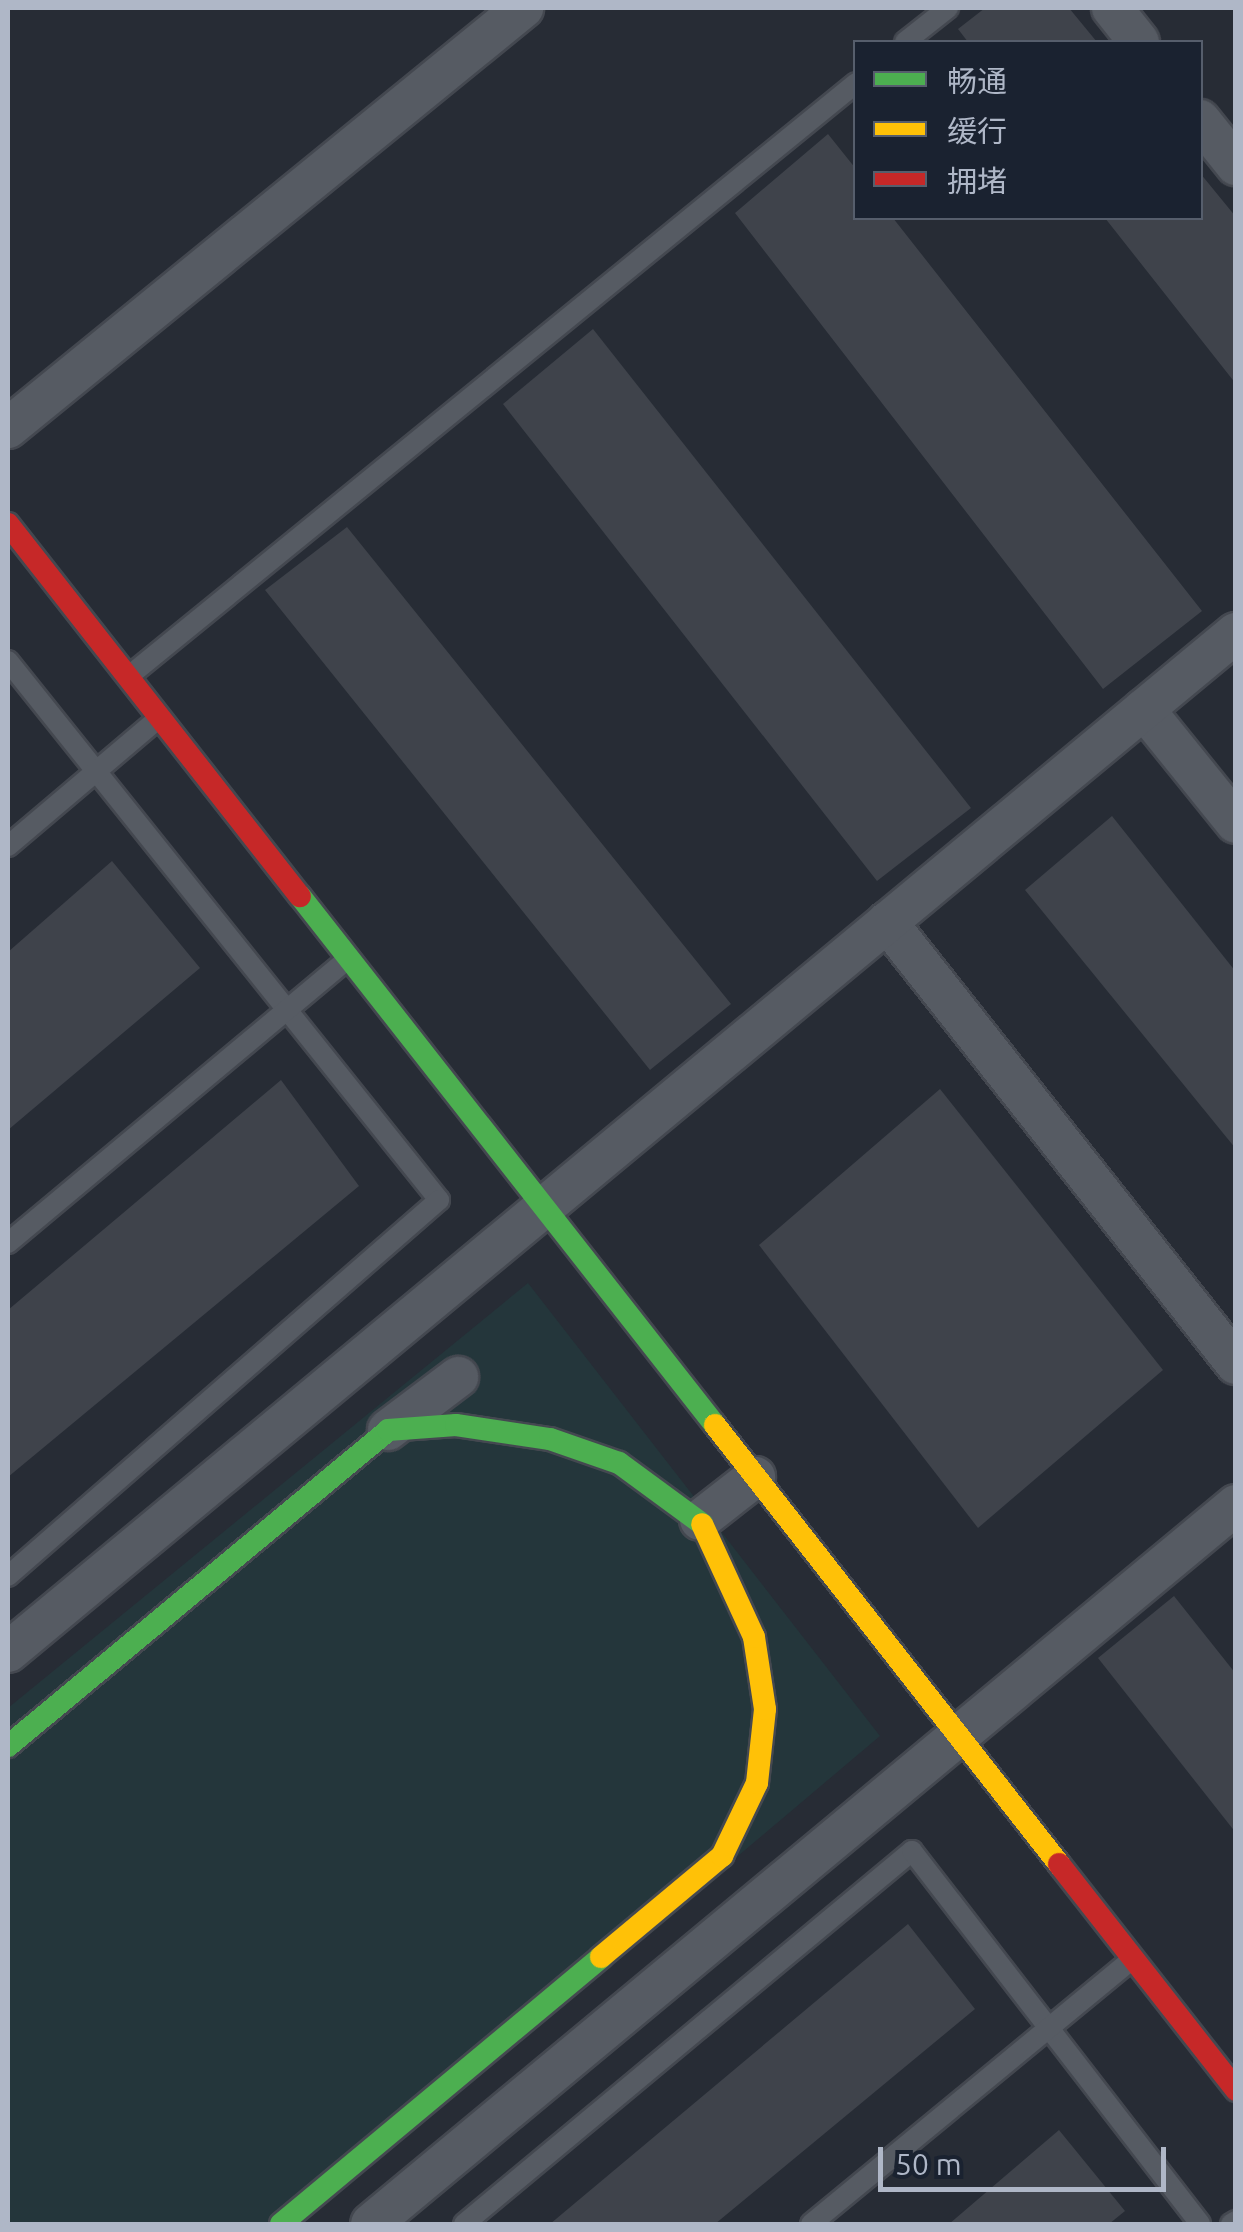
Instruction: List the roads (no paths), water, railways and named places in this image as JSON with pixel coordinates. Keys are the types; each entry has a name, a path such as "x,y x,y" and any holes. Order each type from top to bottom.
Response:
{"street":[{"path":"8,428 524,8"},
{"path":"1112,8 1138,40"},
{"path":"1203,124 1236,165"},
{"path":"8,524 1236,2090"},
{"path":"8,1652 1236,633"},
{"path":"1144,708 1236,823"},
{"path":"888,922 1236,1364"},
{"path":"8,1746 388,1430 458,1377"},
{"path":"281,2224 722,1856 757,1782 765,1709 754,1637 700,1520 619,1463 550,1440 456,1424 388,1430"},
{"path":"700,1520 754,1477"},
{"path":"371,2224 1236,1505"}],"lane":[{"path":"908,40 948,8"},
{"path":"127,677 853,84"},
{"path":"8,660 439,1200 8,1576"},
{"path":"8,846 160,718"},
{"path":"8,1243 348,958"},
{"path":"464,2224 912,1852 1200,2224"},
{"path":"812,2224 1132,1959"}]}
